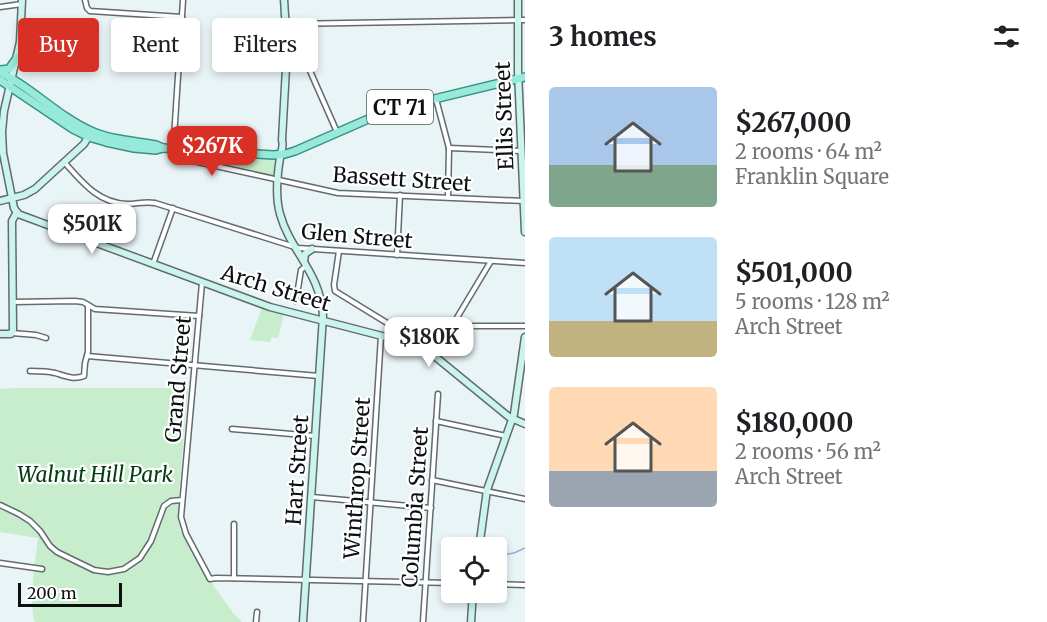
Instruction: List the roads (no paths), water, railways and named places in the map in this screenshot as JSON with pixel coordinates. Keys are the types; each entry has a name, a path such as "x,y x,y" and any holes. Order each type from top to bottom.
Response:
{"main road":[{"path":"0,71 9,69 17,58"},
{"name":"CT 71","path":"0,71 11,82 76,131 112,141 151,147 268,155 295,151 389,110 522,77"},
{"name":"CT 71","path":"0,80 11,82 70,118 90,134"},
{"path":"58,118 70,118"}],"street":[{"path":"85,0 87,9 92,11 182,17"},
{"path":"173,149 183,0"},
{"path":"284,0 286,18"},
{"name":"Ellis Street","path":"518,0 522,20 522,151 525,232"},
{"path":"0,8 21,2 21,18"},
{"path":"318,24 522,20"},
{"path":"12,333 14,330 12,222 17,212 2,138 3,115 18,51"},
{"name":"Hart Street","path":"286,72 283,147 280,155 277,194 279,211 285,228 316,282 323,308 303,622"},
{"path":"311,72 337,132"},
{"path":"436,98 449,148 448,198"},
{"path":"0,201 32,192 85,143 90,134"},
{"path":"449,148 522,151"},
{"name":"Bassett Street","path":"173,149 173,156 177,158 338,193 524,201"},
{"name":"Glen Street","path":"64,162 88,188 104,199 126,204 152,202 296,248 525,263"},
{"path":"396,255 400,195"},
{"path":"153,265 172,208"},
{"name":"Arch Street","path":"17,212 27,218 271,308 413,344 434,356 512,419 525,424"},
{"path":"296,301 305,254 312,249"},
{"path":"339,251 335,291 392,326 400,326"},
{"path":"434,356 491,261"},
{"name":"Grand Street","path":"202,283 181,517 183,527 210,579 234,578"},
{"path":"13,302 75,301 83,302 96,309 199,316"},
{"path":"30,372 44,371 65,377 81,378 84,375 87,356 88,306"},
{"path":"452,326 525,326"},
{"path":"0,334 36,335 46,338"},
{"name":"Winthrop Street","path":"363,622 381,335"},
{"path":"481,537 487,490 512,419 525,337"},
{"path":"87,356 320,376"},
{"name":"Columbia Street","path":"423,622 438,394"},
{"path":"436,421 506,435"},
{"path":"232,429 316,436"},
{"path":"432,480 525,500"},
{"path":"312,497 431,508"},
{"path":"0,505 19,513 30,521 51,547 64,556 99,571 112,572 124,569 138,559 148,548 164,506 171,501 182,500"},
{"path":"234,524 234,578 441,583"},
{"path":"0,562 42,569"},
{"path":"507,584 525,585"},
{"path":"471,622 472,603"},
{"path":"256,622 257,612"}],"waterway":[{"path":"507,554 525,548"}],"park label":[{"name":"Walnut Hill Park","path":"95,474"}]}
